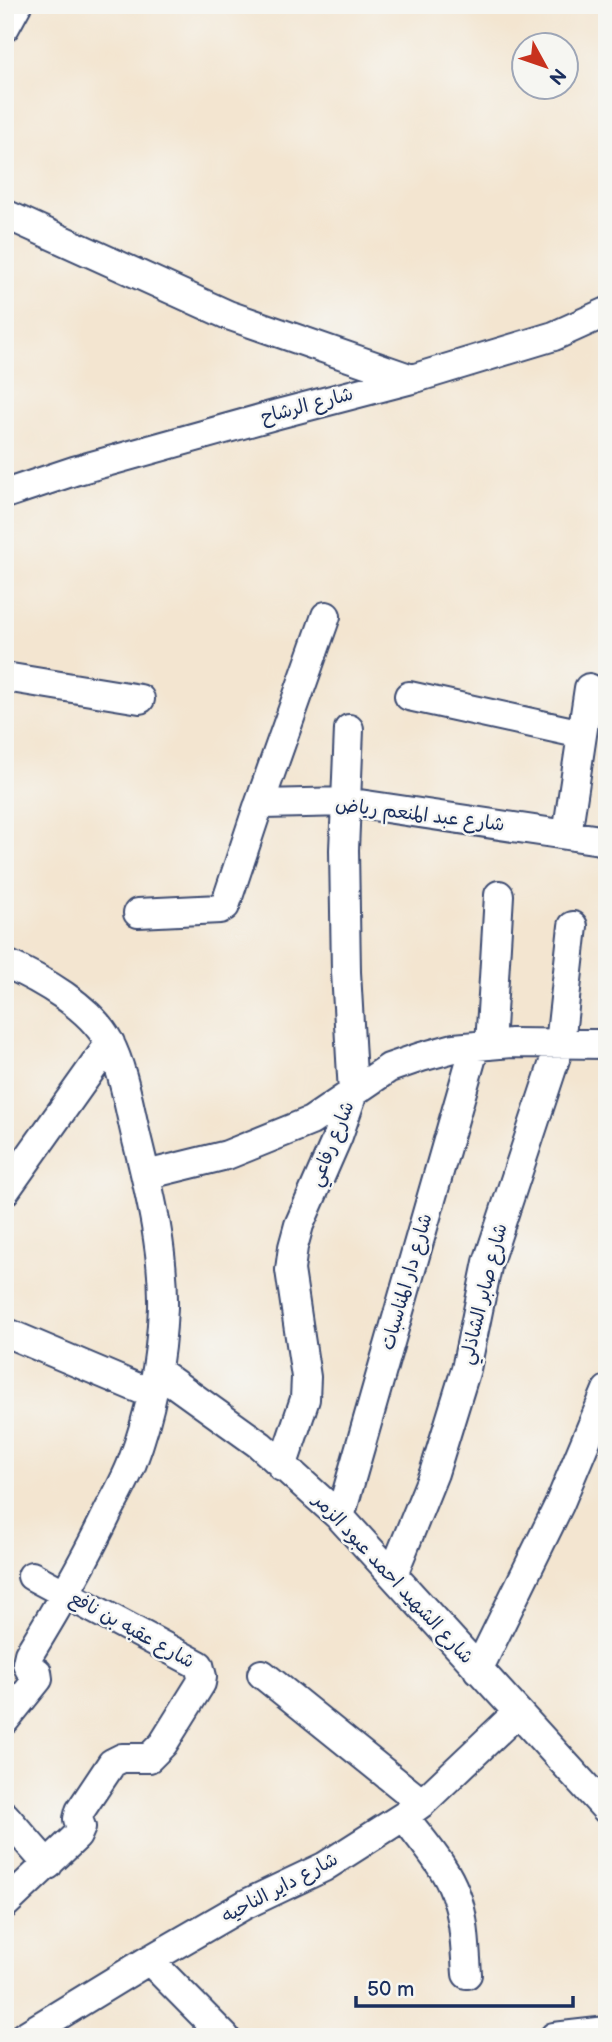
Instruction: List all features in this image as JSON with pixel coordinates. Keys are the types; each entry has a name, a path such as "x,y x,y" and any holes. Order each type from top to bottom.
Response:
{"street":[{"path":"5,27 17,5"},
{"path":"5,214 228,315 412,379"},
{"name":"شارع الرشاح","path":"5,494 74,471 412,379 554,336 607,312"},
{"path":"138,913 220,909 225,906 326,616"},
{"path":"5,677 140,699"},
{"path":"567,835 589,688"},
{"path":"409,696 582,734"},
{"name":"شارع رفاعي","path":"282,1467 305,1399 306,1377 290,1270 293,1247 299,1224 338,1136 353,1093 346,972 344,850 349,729"},
{"name":"شارع عبد المنعم رياض","path":"259,805 346,802 607,841"},
{"name":"شارع دار المناسبات","path":"340,1517 482,1046 499,895"},
{"name":"شارع صابر الشاذلي","path":"393,1574 434,1473 466,1369 488,1262 560,1044 573,926"},
{"path":"5,962 85,1011 110,1043 119,1067 146,1175 159,1240 163,1306 155,1383 132,1463 66,1594 27,1659 29,1668 37,1672 38,1679 5,1720"},
{"path":"5,1191 110,1043"},
{"path":"146,1175 227,1155 311,1121 389,1068 454,1048 511,1043 607,1044"},
{"name":"شارع الشهيد احمد عبود الزمر","path":"5,1332 155,1383 238,1428 340,1517 607,1810"},
{"path":"478,1670 559,1505 607,1390"},
{"name":"شارع عقبه بن نافع","path":"5,1903 77,1836 81,1827 78,1819 80,1811 112,1763 122,1758 149,1758 163,1744 202,1677 199,1665 32,1576"},
{"path":"262,1674 413,1810 456,1893 467,1974"},
{"name":"شارع داير الناحيه","path":"23,2037 246,1904 324,1867 413,1810 517,1713"},
{"path":"5,1816 48,1865"},
{"path":"149,1960 225,2037"},
{"path":"554,2037 607,2031"}]}
